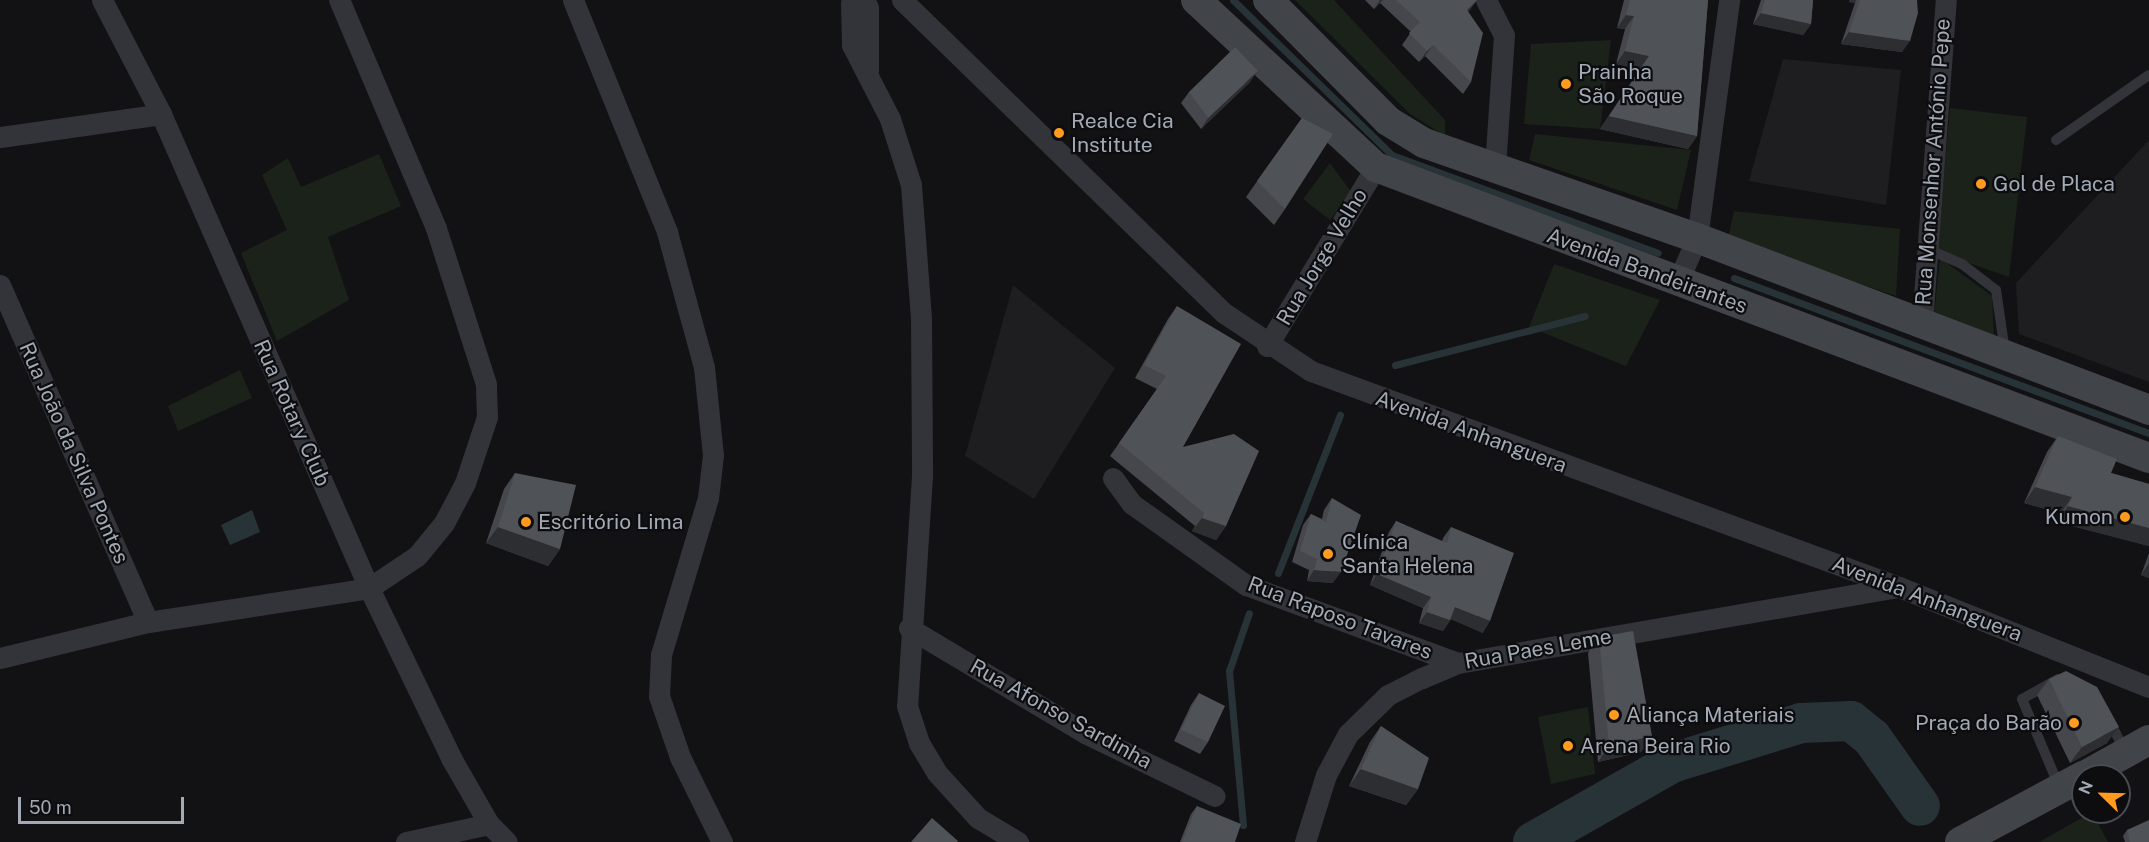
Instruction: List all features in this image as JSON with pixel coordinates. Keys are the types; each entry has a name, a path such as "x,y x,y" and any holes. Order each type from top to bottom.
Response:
{"street":[{"name":"Rua Rotary Club","path":"102,0 161,114 369,588 489,824 507,842"},
{"path":"0,658 148,622 369,588 417,556 444,524 480,447 486,384 436,228 339,0"},
{"path":"573,0 667,232 704,367 713,455 708,498 661,656 659,696 680,757 722,842"},
{"name":"Avenida Anhanguera","path":"902,0 1224,313 1267,346 1368,395 1899,587 2149,687"},
{"name":"Avenida Bandeirantes","path":"1196,0 1376,167 1677,283 2149,458"},
{"path":"1268,0 1402,132 1697,238 2149,410"},
{"path":"1486,0 1504,35 1495,166"},
{"path":"1677,283 1697,238 1729,0"},
{"name":"Rua Monsenhor António Pepe","path":"1922,324 1924,247 1946,0"},
{"path":"861,3 852,45 890,119 911,185 921,318 922,476 909,628 907,706 919,743 978,818 1018,842"},
{"path":"0,137 161,114"},
{"name":"Rua Jorge Velho","path":"1267,346 1376,167"},
{"name":"Rua João da Silva Pontes","path":"0,285 148,622"},
{"name":"Rua Raposo Tavares","path":"1113,478 1132,504 1246,585 1458,663"},
{"name":"Rua Paes Leme","path":"1305,842 1326,775 1348,734 1388,695 1458,663 1899,587"},
{"name":"Rua Afonso Sardinha","path":"909,628 1085,733 1215,796"},
{"path":"2105,764 2137,746"},
{"path":"1965,841 2071,783"},
{"path":"406,842 489,824"}],"lane":[{"path":"2056,140 2149,75"},
{"path":"1924,247 1962,264 1996,290 2005,355"},
{"path":"2067,683 2057,678 2022,699 2071,772"},
{"path":"2102,706 2137,746"}],"shaded area":[{"path":"1295,0 1334,0 1445,120 1445,136 1410,114"},
{"name":"Prainha São Roque","path":"1611,40 1600,129 1524,124 1531,44"},
{"path":"1783,59 1901,70 1886,205 1749,181"},
{"name":"Gol de Placa","path":"1950,108 2027,117 2009,277 1937,252"},
{"path":"1535,134 1691,150 1677,210 1529,160"},
{"path":"2149,140 2149,382 2019,334 2016,283"},
{"path":"379,154 401,206 328,237 349,300 277,341 241,253 287,230 262,175 288,158 301,187"},
{"path":"1330,163 1352,193 1330,220 1303,199"},
{"path":"1734,211 1900,229 1896,296 1728,239"},
{"path":"1940,258 1992,296 1994,337 1934,315"},
{"path":"1554,264 1660,300 1626,366 1529,327"},
{"path":"1013,285 1115,368 1034,499 965,456"},
{"path":"240,370 252,398 178,431 168,406"},
{"path":"252,510 260,532 230,545 221,525"},
{"name":"Arena Beira Rio","path":"1588,707 1595,774 1551,784 1538,717"},
{"path":"2071,824 2098,824 2108,842 2039,842"}],"building":[{"path":"1396,0 1477,0 1467,10 1483,33 1471,82 1433,45 1427,51 1409,33 1420,22"},
{"path":"1630,0 1708,0 1697,136 1609,116 1649,56 1625,51 1634,16 1626,15"},
{"path":"1765,0 1813,0 1811,24 1761,13"},
{"path":"1860,0 1917,0 1918,13 1910,41 1849,32"},
{"path":"1235,47 1258,71 1208,118 1189,92"},
{"path":"1302,118 1333,134 1285,209 1257,181"},
{"path":"1177,306 1241,344 1183,447 1234,434 1259,451 1226,526 1202,518 1204,513 1119,443 1166,376 1144,365"},
{"path":"2058,436 2117,459 2111,473 2149,484 2149,528 2068,506 2072,497 2035,487"},
{"name":"Escritório Lima","path":"515,473 576,485 560,549 498,527"},
{"path":"1332,498 1361,515 1341,572 1314,570 1317,559 1300,551 1311,514 1326,522"},
{"path":"1396,521 1447,543 1451,527 1514,553 1490,621 1455,607 1450,620 1427,612 1431,597 1377,574"},
{"path":"1633,631 1652,736 1609,746 1599,637"},
{"path":"2066,671 2097,687 2119,727 2082,747 2049,679"},
{"path":"1199,693 1225,706 1208,742 1181,730"},
{"path":"1381,726 1429,758 1418,789 1361,769"},
{"path":"1197,806 1241,824 1235,842 1182,842"},
{"path":"932,818 958,841 911,842"},
{"path":"2149,820 2149,842 2130,842 2127,830"}],"waterway":[{"path":"1233,0 1392,155 1658,253"},
{"path":"1734,278 2149,433"},
{"path":"1395,365 1585,316"},
{"path":"1278,573 1340,415"},
{"path":"1243,825 1229,671 1249,613"},
{"path":"1533,842 1672,763 1801,723 1851,721 1872,738 1920,806"}],"place":[{"name":"Prainha São Roque","path":"1566,84"},
{"name":"Realce Cia Institute","path":"1059,133"},
{"name":"Gol de Placa","path":"1981,184"},
{"name":"Kumon","path":"2125,517"},
{"name":"Escritório Lima","path":"526,522"},
{"name":"Clínica Santa Helena","path":"1328,554"},
{"name":"Aliança Materiais","path":"1614,715"},
{"name":"Praça do Barão","path":"2074,723"},
{"name":"Arena Beira Rio","path":"1568,746"}]}
